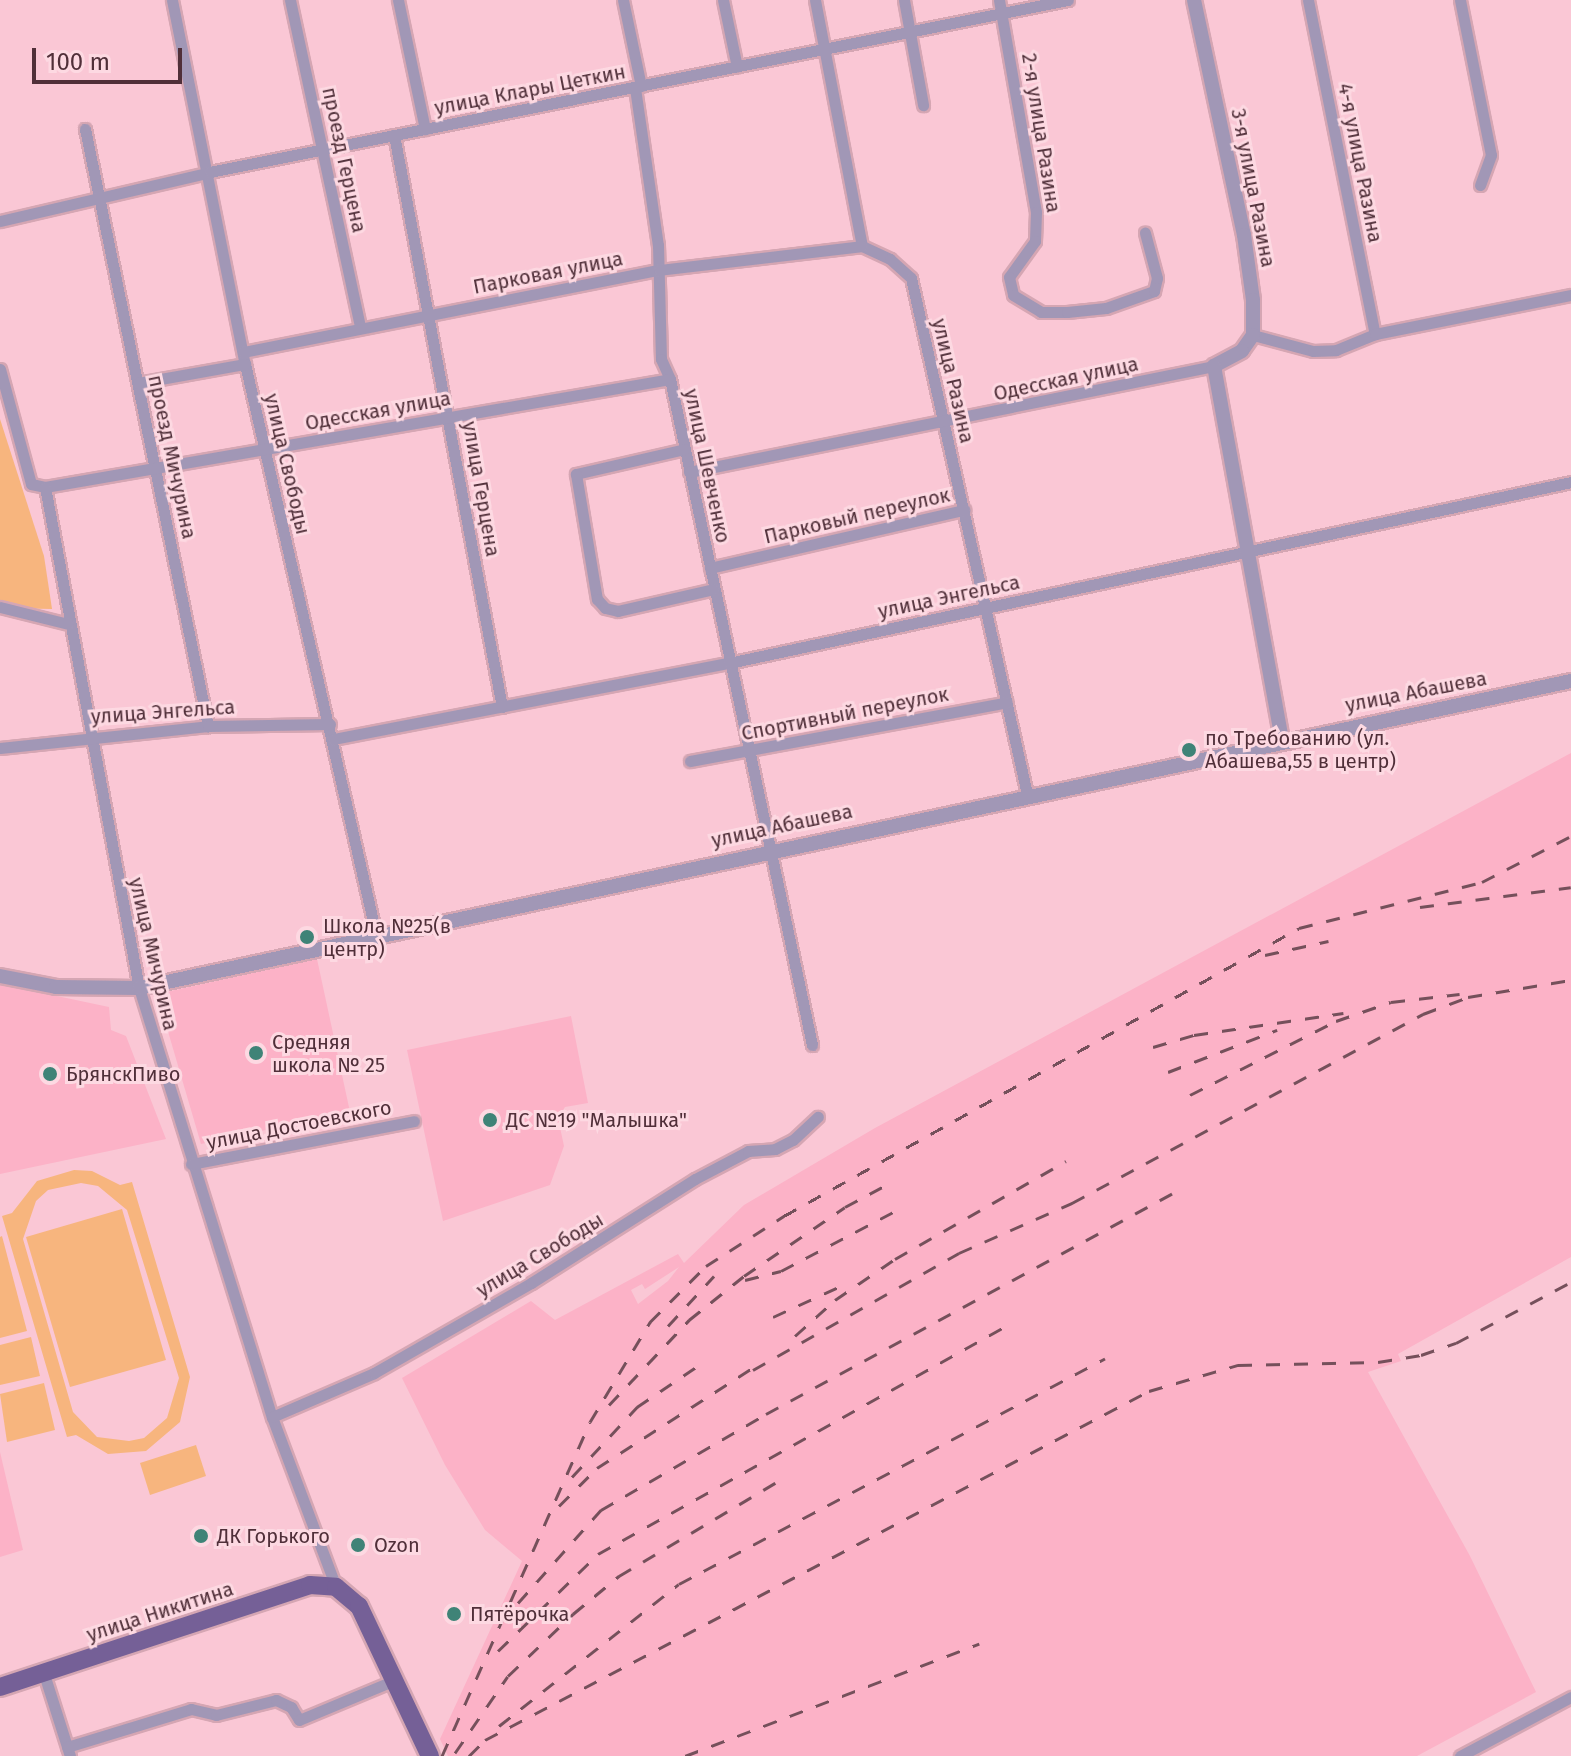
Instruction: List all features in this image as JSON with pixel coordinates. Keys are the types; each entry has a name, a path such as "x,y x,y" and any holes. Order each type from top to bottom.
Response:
{"main road":[{"name":"улица Никитина","path":"0,1687 310,1585 336,1587"},
{"path":"336,1587 359,1606 430,1756"}],"street":[{"name":"улица Свободы","path":"172,0 210,172 244,358 376,934"},
{"name":"проезд Герцена","path":"290,0 325,149 360,327"},
{"path":"398,0 425,129"},
{"name":"улица Шевченко","path":"623,0 638,87 659,270 657,330 812,1045"},
{"path":"723,0 737,67"},
{"path":"815,0 862,246"},
{"path":"904,0 923,105"},
{"name":"2-я улица Разина","path":"999,0 1036,212 1035,241 1009,277 1013,295 1041,312 1067,312 1106,308 1154,291 1157,278 1145,233"},
{"name":"улица Клары Цеткин","path":"0,221 210,172 1068,0"},
{"name":"3-я улица Разина","path":"1194,0 1244,235 1253,335"},
{"name":"4-я улица Разина","path":"1308,0 1375,334"},
{"path":"1460,0 1491,155 1480,185"},
{"name":"проезд Мичурина","path":"85,129 208,726"},
{"name":"улица Герцена","path":"394,135 431,314 502,707"},
{"name":"Парковая улица","path":"138,383 360,327 659,270 862,246"},
{"name":"улица Разина","path":"862,246 890,259 911,278 1027,794"},
{"path":"1282,739 1251,551 1214,366 1242,351 1253,335 1313,351 1336,350 1375,334 1571,295"},
{"name":"Одесская улица","path":"689,472 1214,366"},
{"name":"улица Мичурина","path":"0,369 31,484 45,487 88,735 139,988 191,1164 272,1417 336,1587"},
{"name":"Одесская улица","path":"45,487 670,379"},
{"path":"685,449 576,474 597,599 605,608 618,611 714,589"},
{"name":"улица Энгельса","path":"333,739 729,663 1571,482"},
{"name":"Парковый переулок","path":"710,568 964,510"},
{"path":"0,607 68,624"},
{"name":"улица Абашева","path":"0,976 56,987 139,988 1282,739 1571,681"},
{"name":"Спортивный переулок","path":"690,761 1007,702"},
{"name":"улица Энгельса","path":"0,748 88,735 208,726 330,724"},
{"name":"улица Свободы","path":"272,1417 374,1373 531,1283 695,1179 748,1151 775,1149 793,1140 818,1117"},
{"name":"улица Достоевского","path":"191,1164 414,1121"},
{"path":"44,1674 69,1752 191,1709 216,1715 276,1700 291,1707 299,1720 395,1680"},
{"path":"1467,1754 1571,1697"}],"shaded area":[{"path":"0,419 44,556 52,609 0,608"},
{"path":"1571,753 1571,1257 1398,1354 1401,1361 1368,1372 1470,1556 1536,1692 1417,1756 448,1756 440,1739 522,1561 485,1530 445,1465 402,1378 531,1301 555,1320 678,1254 684,1263 744,1205 875,1128","holes":["679,1267 668,1281 638,1304 631,1290 642,1284 645,1289"]},
{"name":"Средняя школа № 25","path":"317,959 350,1112 201,1144 157,994"},
{"name":"БрянскПиво","path":"0,984 109,1007 111,1030 126,1036 166,1139 0,1174"},
{"name":"ДС №19 \"Малышка\"","path":"571,1016 588,1103 565,1107 558,1118 564,1146 550,1185 443,1221 407,1050"},
{"path":"74,1170 92,1171 120,1185 132,1182 190,1377 180,1422 146,1451 108,1454 76,1435 67,1437 2,1216 12,1213 37,1181","holes":["81,1183 98,1186 127,1210 179,1378 167,1418 144,1438 129,1441 97,1437 73,1412 23,1239 36,1201 48,1190"]},
{"path":"122,1209 166,1360 70,1387 26,1237"},
{"path":"0,1237 27,1331 0,1338"},
{"path":"31,1337 40,1376 0,1385 0,1345"},
{"path":"44,1383 55,1430 7,1442 0,1394"},
{"path":"196,1445 206,1476 150,1495 140,1463"},
{"path":"0,1452 23,1550 0,1557"}],"railway":[{"path":"442,1756 590,1422 650,1322 706,1266 784,1216 1299,928 1482,882 1571,836"},
{"path":"1420,907 1571,887"},
{"path":"1265,955 1328,941"},
{"path":"753,1370 959,1253 1072,1203 1423,1014 1468,997 1571,980"},
{"path":"1190,1095 1336,1021 1391,1002 1460,994"},
{"path":"1153,1047 1194,1035 1343,1013"},
{"path":"1168,1072 1277,1030"},
{"path":"795,1336 835,1300 895,1259 1066,1161"},
{"path":"609,1405 689,1320 744,1276 845,1207 888,1184"},
{"path":"518,1603 601,1510 766,1414 1183,1188"},
{"path":"745,1280 781,1271 901,1208"},
{"path":"668,1326 714,1276"},
{"path":"469,1756 485,1740 1149,1391 1238,1365 1378,1362 1421,1355 1456,1343 1571,1282"},
{"path":"773,1317 845,1284"},
{"path":"498,1651 598,1554 1010,1324"},
{"path":"499,1726 679,1584 1105,1358"},
{"path":"559,1506 597,1468 760,1363"},
{"path":"572,1477 637,1407 696,1367"},
{"path":"455,1753 508,1676 573,1614 619,1576 787,1476"},
{"path":"685,1756 979,1644"}],"place":[{"name":"по Требованию (ул. Абашева,55 в центр)","path":"1189,750"},
{"name":"Школа №25(в центр)","path":"307,937"},
{"name":"Средняя школа № 25","path":"256,1053"},
{"name":"БрянскПиво","path":"50,1074"},
{"name":"ДС №19 \"Малышка\"","path":"490,1120"},
{"name":"ДК Горького","path":"201,1536"},
{"name":"Ozon","path":"358,1545"},
{"name":"Пятёрочка","path":"454,1614"}]}
